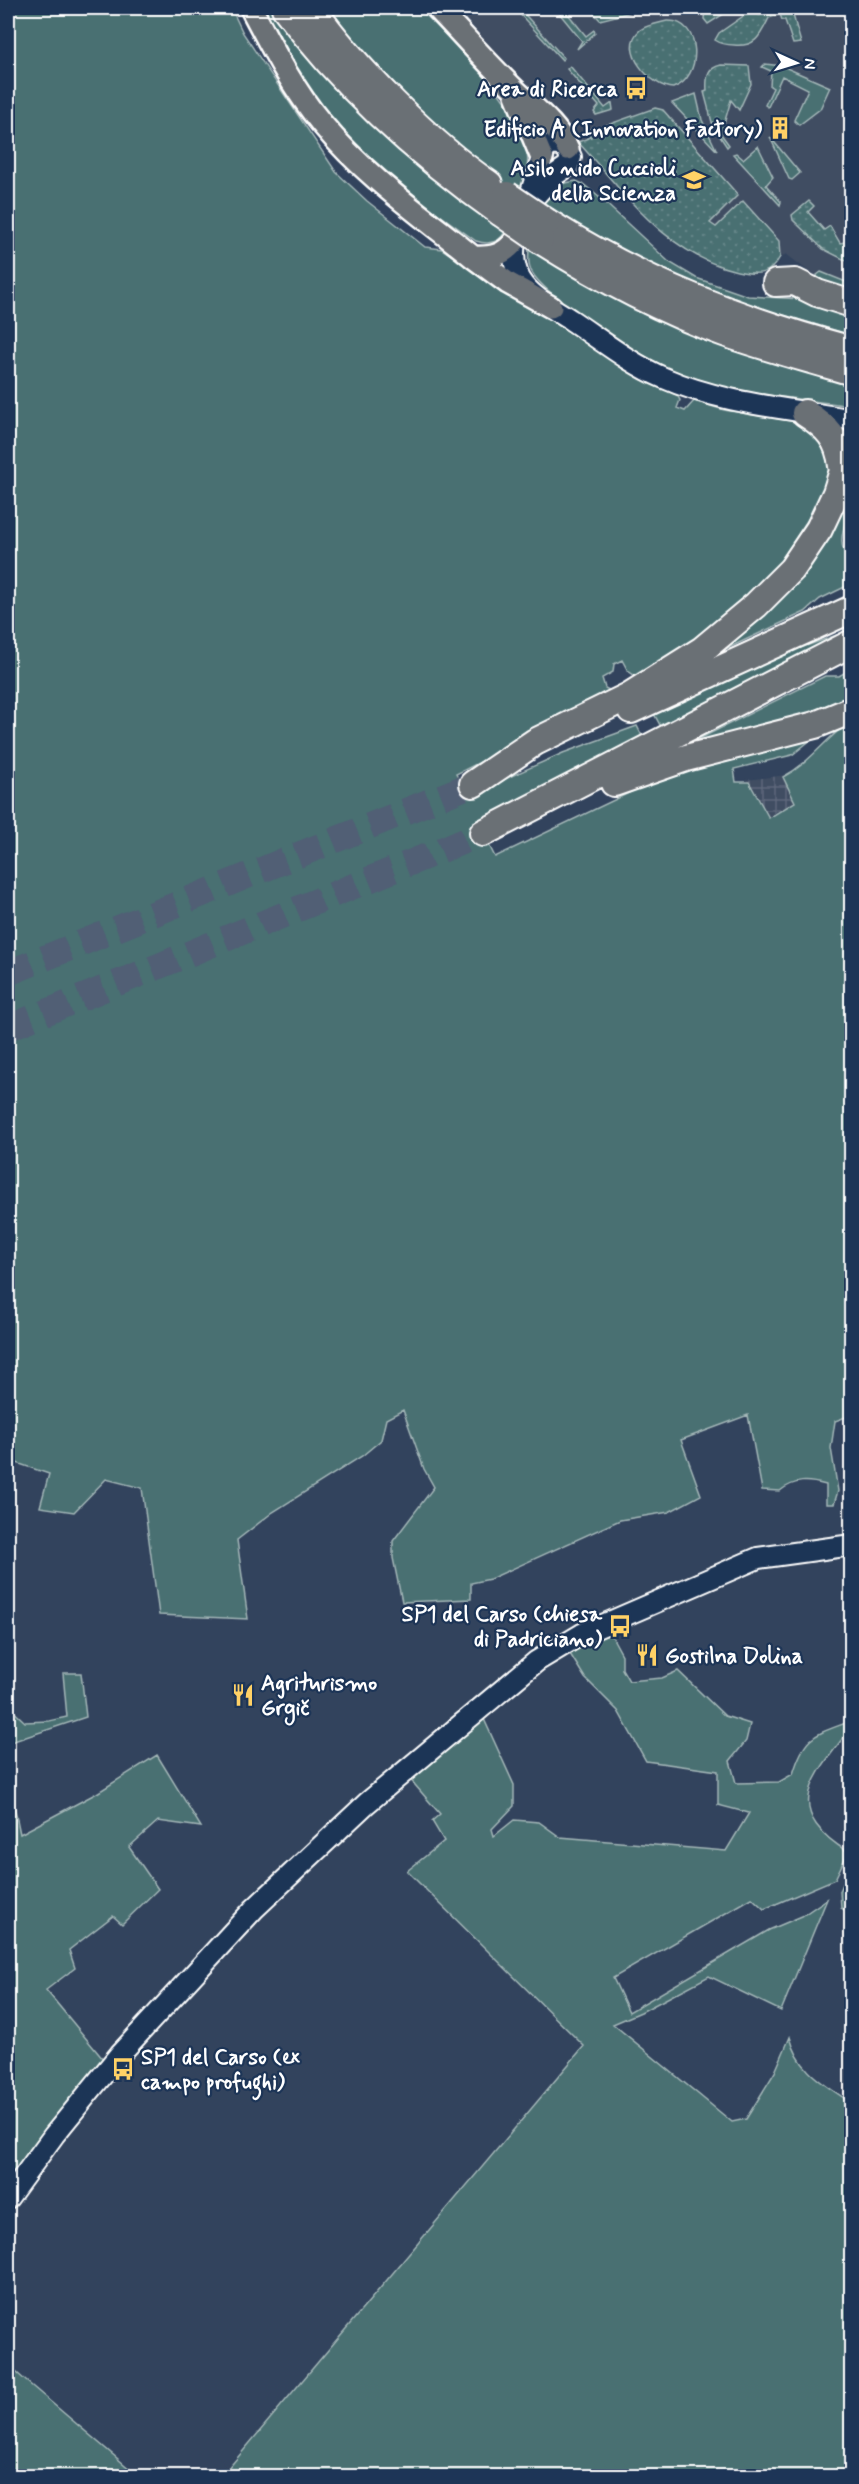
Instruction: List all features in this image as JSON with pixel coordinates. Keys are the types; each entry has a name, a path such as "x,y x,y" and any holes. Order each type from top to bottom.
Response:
{"highway":[{"path":"285,8 351,87 435,164 512,204"},
{"path":"312,8 356,62 400,107 449,153 512,204 534,234 615,283 721,332 852,372"},
{"path":"534,234 714,308 770,328 852,350"},
{"path":"776,283 795,282 818,293 852,303"},
{"path":"805,413 831,432 839,448 842,466"},
{"path":"852,442 842,466 836,493 819,529 792,569 756,605 702,650 638,690 535,742 468,786 852,609"},
{"path":"852,644 488,831 549,813 619,781 686,758 815,725 852,710"}],"main road":[{"path":"251,8 276,56 322,124 372,176 507,283 551,307 662,378 728,399 852,420"},
{"path":"437,8 512,87 552,124 568,149 570,162 561,171 512,204"},
{"path":"512,87 548,169 561,171"},
{"path":"512,204 542,158 545,149 552,144 561,144 568,149"},
{"path":"473,257 496,256 534,234"},
{"path":"534,234 513,257 519,281 551,307"},
{"path":"8,2198 54,2135 120,2054 254,1909 367,1803 537,1661 582,1634 758,1558 852,1545"}],"shaded area":[{"path":"456,8 588,8 600,20 647,8 851,8 851,292 834,291 786,254 753,275 699,258 672,241 648,220"},
{"path":"851,502 851,559 845,551 842,540"},
{"path":"787,775 783,777 795,802 768,818 746,780"}],"green space":[{"path":"8,8 231,8 243,33 336,172 367,201 425,247 442,249 637,376 677,395 680,400 677,408 685,411 694,401 724,410 803,423 833,451 827,490 759,594 690,647 637,677 628,671 622,660 614,664 613,672 602,678 605,688 611,691 598,703 456,774 467,796 563,753 637,726 645,742 483,833 495,857 656,780 812,739 792,755 734,769 736,782 749,782 769,818 795,802 783,777 803,764 851,721 851,1415 835,1421 831,1448 838,1491 834,1504 826,1504 826,1485 819,1483 791,1484 780,1491 762,1490 748,1415 681,1440 701,1495 669,1512 620,1520 490,1579 471,1583 471,1599 402,1602 393,1558 393,1541 434,1487 424,1469 403,1410 386,1419 381,1440 362,1456 273,1512 237,1540 248,1619 159,1615 142,1488 106,1479 74,1512 40,1507 49,1474 8,1460"},
{"path":"260,8 275,8 378,125 509,188 386,81 325,8 419,8 489,81 519,125 526,147 527,168 510,221 502,237 488,243 476,241 391,178 371,160 317,103"},
{"path":"519,8 564,58 562,60 516,10"},
{"path":"555,8 573,8 568,14 586,36 594,30 595,33 577,49 582,41"},
{"path":"589,8 647,8 600,20"},
{"path":"705,8 733,8 708,24 704,19"},
{"path":"755,8 760,15 771,8 791,8 801,43 793,44 785,20 782,20 780,14 769,18 760,35 747,44 726,44 715,40 719,33"},
{"path":"667,21 679,23 687,29 693,39 695,50 690,73 683,82 673,88 664,86 647,74 635,57 632,47 634,38 640,30 649,25"},
{"path":"765,64 782,66 830,87 820,109 799,125 794,120 808,89 782,76 768,107 765,105 773,88 770,86 771,71 762,67"},
{"path":"721,65 749,66 751,84 739,110 731,100 721,134 729,145 727,147 713,126 704,92 707,91 707,78 710,71"},
{"path":"570,66 605,108 612,103 613,110 596,115 594,112 599,106 567,69"},
{"path":"696,94 702,120 717,151 672,103"},
{"path":"655,108 663,110 738,195 710,223 716,227 743,201 779,241 780,257 772,268 762,273 737,271 712,263 689,251 648,220 578,142 591,137 587,133 593,127 596,129"},
{"path":"770,137 800,173 792,180 789,179"},
{"path":"758,146 773,177 766,185 781,202 780,205 733,154 736,153 743,159"},
{"path":"576,181 600,198 669,262 696,278 748,296 803,299 851,310 851,335 716,295 626,254 542,203 560,184"},
{"path":"809,201 814,206 808,212 824,230 830,226 840,243 851,241 851,263 823,249 793,220 792,215"},
{"path":"530,244 851,379 851,406 758,394 702,383 685,377 612,336 544,287 530,267 528,256"},
{"path":"821,272 851,284 851,297 818,280 817,275"},
{"path":"851,460 851,499 843,530 842,546 851,559 851,584 820,599 805,612 713,655 713,658 703,663 739,630"},
{"path":"837,635 761,682 660,725 652,710 752,665"},
{"path":"851,669 851,700 827,711 689,744 825,676 839,676"},
{"path":"609,1631 622,1655 622,1669 629,1681 662,1678 678,1671 725,1716 750,1724 746,1741 730,1761 736,1783 779,1782 793,1774 807,1743 820,1733 851,1721 851,1727 825,1762 810,1792 809,1807 814,1822 827,1836 848,1852 835,1879 764,1909 752,1898 613,1978 629,2012 769,1930 802,1916 827,1899 781,2011 709,1976 613,2024 732,2122 746,2119 775,2072 790,2037 799,2059 813,2076 851,2103 851,2476 222,2476 584,2046 407,1871 444,1841 432,1821 440,1814 409,1778 483,1717 514,1785 514,1806 492,1829 494,1836 514,1820 539,1822 560,1837 726,1851 749,1813 718,1805 718,1771 646,1761 618,1711 585,1678 567,1649"},
{"path":"63,1673 81,1673 86,1717 8,1743 8,1706 25,1722 49,1721 67,1717"},
{"path":"157,1755 201,1827 158,1821 129,1847 158,1889 122,1924 113,1916 69,1950 75,1968 46,1990 103,2059 8,2181 8,1776 20,1834 97,1793"},
{"path":"851,1866 851,1913 841,1908 840,1891"},
{"path":"8,2365 26,2381 138,2476 8,2476"}],"tunnel":[{"path":"8,973 463,788"},
{"path":"8,1028 483,833"}],"place":[{"name":"Area di Ricerca","path":"636,88"},
{"name":"Edificio A (Innovation Factory)","path":"780,128"},
{"name":"Asilo nido Cuccioli della Scienza","path":"694,180"},
{"name":"SP1 del Carso (chiesa di Padriciano)","path":"620,1626"},
{"name":"Gostilna Dolina","path":"647,1655"},
{"name":"Agriturismo Grgič","path":"243,1695"},
{"name":"SP1 del Carso (ex campo profughi)","path":"123,2069"}]}
